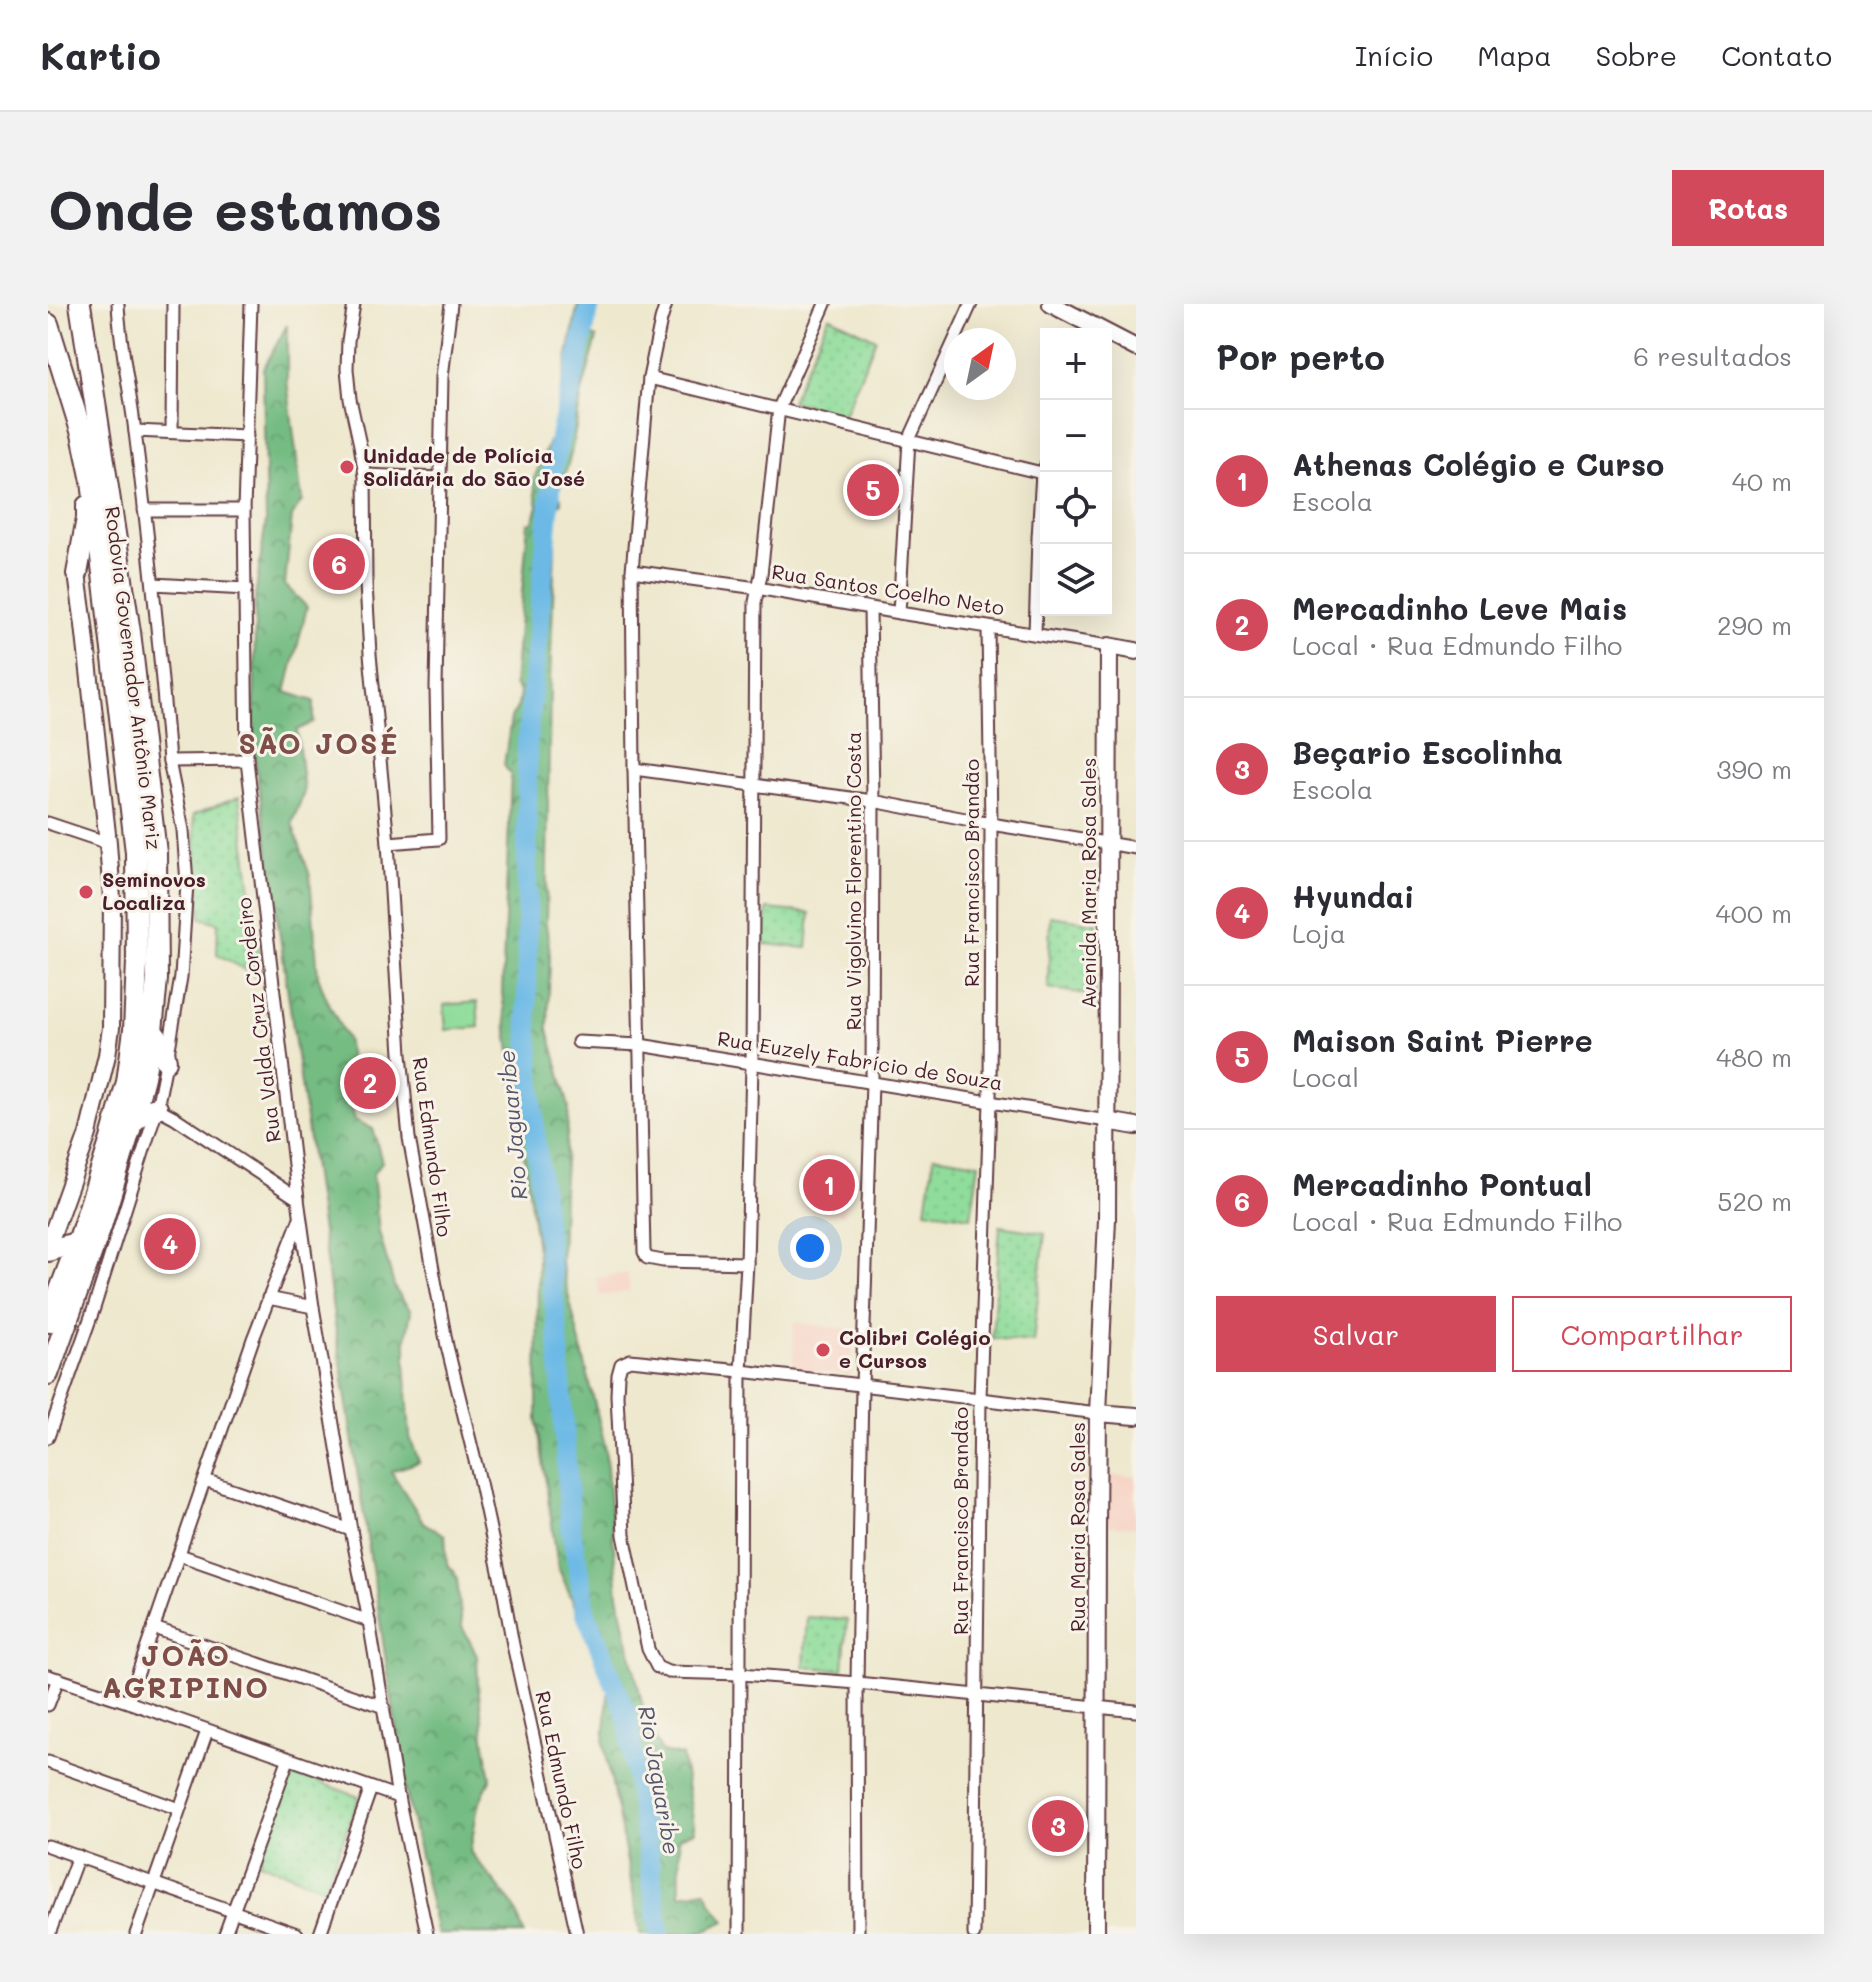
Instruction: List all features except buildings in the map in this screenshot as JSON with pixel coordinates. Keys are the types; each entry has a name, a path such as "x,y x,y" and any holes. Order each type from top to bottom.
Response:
{"highway":[{"name":"Rodovia Governador Antônio Mariz","path":"48,1374 101,1226 132,1123 152,1031 157,979 156,853 130,632 80,304"},
{"name":"Rodovia Governador Antônio Mariz","path":"48,324 82,434 92,481 136,852 137,962 134,1030 127,1082 78,1242 48,1322"},
{"path":"77,574 87,518 80,450 82,434"},
{"path":"152,1031 163,1045 166,1061"},
{"path":"132,1123 146,1111 157,1108"},
{"path":"48,1248 78,1242"}],"main road":[{"path":"1060,306 1094,328"},
{"path":"1112,339 1136,348"},
{"path":"48,1248 88,1134 109,1042 112,899 77,574"},
{"name":"Rua Santos Coelho Neto","path":"1109,646 1136,651"},
{"name":"Avenida Maria Rosa Sales","path":"1107,1121 1109,646"},
{"name":"Rua Euzely Fabrício de Souza","path":"1107,1121 1136,1126"},
{"name":"Rua Maria Rosa Sales","path":"1096,1934 1098,1413 1107,1219 1107,1121"},
{"path":"1098,1413 1136,1416"}],"street":[{"path":"48,1437 94,1308 157,1108 181,977 187,883 183,830 169,761 153,584 118,304"},
{"path":"172,432 173,304"},
{"name":"Rua Valda Cruz Cordeiro","path":"128,1702 253,1339 300,1217 247,760 244,510 251,304"},
{"name":"Rua Edmundo Filho","path":"354,304 347,369 365,475 370,654 388,843 409,1138 447,1346 478,1473 577,1934"},
{"path":"388,843 439,839 436,688 442,377 451,304"},
{"path":"666,304 649,378 632,571 644,1252 651,1259 747,1263"},
{"path":"739,1934 741,1371 752,1065 755,602 761,575 779,408 825,304"},
{"path":"899,613 909,440 971,304"},
{"path":"649,378 1040,468"},
{"path":"135,431 247,436"},
{"path":"1035,634 1044,472"},
{"path":"365,475 441,478"},
{"path":"144,510 244,510"},
{"name":"Rua Santos Coelho Neto","path":"632,571 757,588 1109,646"},
{"path":"153,584 246,589"},
{"name":"Rua Vigolvino Florentino Costa","path":"858,1934 857,1683 862,1386 872,1083 870,608"},
{"name":"Rua Francisco Brandão","path":"974,1934 980,1398 990,1102 988,628"},
{"path":"169,761 247,760"},
{"path":"634,769 873,801 1136,848"},
{"path":"48,823 108,843"},
{"name":"Rua Euzely Fabrício de Souza","path":"578,1042 640,1045 1107,1121"},
{"path":"157,1108 298,1199"},
{"path":"300,1217 398,1797 427,1934"},
{"path":"268,1298 313,1307"},
{"path":"1098,1413 741,1371 635,1360 624,1362 618,1375 617,1395 624,1535 648,1649 657,1667 662,1670 857,1683 1136,1711"},
{"path":"205,1480 351,1530"},
{"path":"180,1555 369,1621"},
{"path":"154,1628 384,1707"},
{"path":"48,1705 53,1678 398,1797"},
{"path":"136,1934 207,1731"},
{"path":"225,1934 288,1760"},
{"path":"48,1762 179,1809"},
{"path":"320,1934 371,1788"},
{"path":"48,1846 297,1934"},
{"path":"49,1934 78,1856"}],"shaded area":[{"path":"813,1155 848,1161 844,1215 810,1210"},
{"path":"628,1273 630,1291 600,1296 596,1278"},
{"name":"Colibri Colégio e Cursos","path":"794,1322 854,1330 851,1376 793,1370"},
{"path":"1103,1475 1136,1477 1136,1527 1099,1525"},
{"path":"1038,1818 1077,1818 1077,1835 1038,1834"}],"green space":[{"path":"578,304 599,304 591,335 597,338 582,392 571,454 564,477 559,477 554,491 561,498 561,504 557,505 556,516 550,683 546,924 550,953 548,1029 569,1107 561,1265 605,1446 618,1595 646,1721 662,1752 682,1756 695,1831 679,1837 680,1895 705,1890 725,1921 697,1934 641,1934 604,1743 609,1685 558,1567 537,1419 538,1257 502,993 511,774 504,766 511,718 518,706 520,693 514,685 528,523 533,522 538,506 533,481 553,432"},
{"path":"829,316 876,339 844,415 791,401"},
{"path":"287,325 287,380 302,501 292,516 285,585 307,607 286,692 314,701 314,722 297,730 304,792 292,823 310,876 318,976 347,1039 350,1056 345,1063 347,1088 355,1120 373,1129 382,1162 373,1173 379,1232 395,1289 411,1311 406,1339 406,1376 410,1437 419,1462 391,1471 424,1523 445,1535 447,1565 457,1579 462,1627 477,1655 491,1778 478,1805 470,1852 514,1906 524,1934 437,1934 406,1792 340,1359 254,753 255,597 266,521 263,369"},
{"path":"239,797 262,979 217,954 218,923 201,918 193,815"},
{"path":"767,909 810,913 807,948 764,944"},
{"path":"1050,916 1097,923 1095,996 1048,988"},
{"path":"477,1002 479,1027 446,1030 444,1005"},
{"path":"934,1156 979,1163 971,1217 926,1210"},
{"path":"1000,1226 1045,1233 1033,1342 992,1338"},
{"path":"807,1617 847,1620 843,1670 804,1667"},
{"path":"292,1772 359,1797 325,1888 259,1862"}],"waterway":[{"name":"Rio Jaguaribe","path":"590,304 553,468 527,745 527,1013 535,1133 558,1335 570,1523 586,1613 627,1715 660,1934"}],"place":[{"name":"Unidade de Polícia Solidária do São José","path":"347,467"},
{"name":"Maison Saint Pierre","path":"873,490"},
{"name":"Mercadinho Pontual","path":"339,564"},
{"name":"Seminovos Localiza","path":"86,892"},
{"name":"Mercadinho Leve Mais","path":"370,1083"},
{"name":"Athenas Colégio e Curso","path":"829,1185"},
{"name":"Hyundai","path":"170,1244"},
{"name":"Colibri Colégio e Cursos","path":"823,1350"},
{"name":"Beçario Escolinha","path":"1058,1826"}],"district":[{"name":"SÃO JOSÉ","path":"319,744"},
{"name":"JOÃO AGRIPINO","path":"186,1672"}]}
